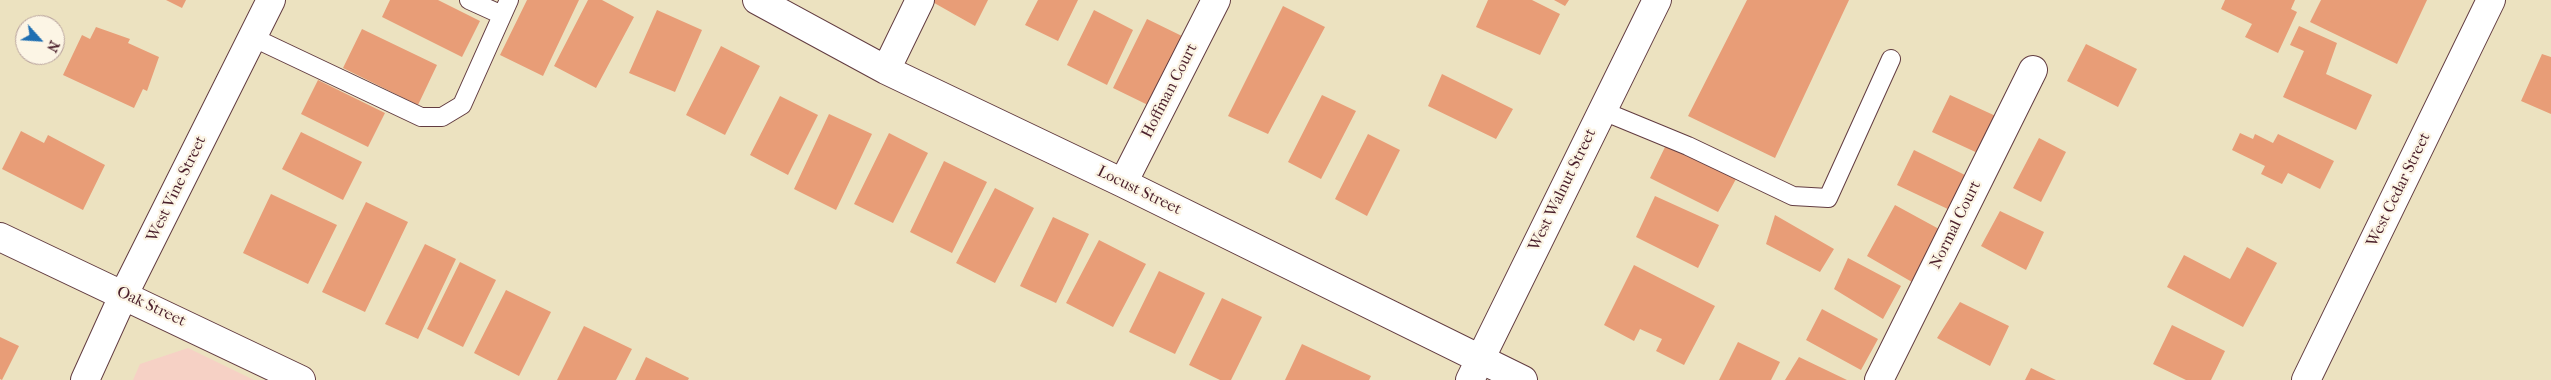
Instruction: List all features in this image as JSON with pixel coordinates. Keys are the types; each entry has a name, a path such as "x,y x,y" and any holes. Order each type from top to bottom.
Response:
{"street":[{"name":"West Vine Street","path":"85,380 124,294 271,0"},
{"name":"Locust Street","path":"757,0 886,70 1123,183 1475,370 1523,380"},
{"path":"886,70 920,0"},
{"name":"Hoffman Court","path":"1123,183 1216,0"},
{"name":"West Walnut Street","path":"1475,370 1657,0"},
{"name":"West Cedar Street","path":"2306,380 2491,0"},
{"name":"Normal Court","path":"1879,380 2033,70"},
{"name":"Oak Street","path":"0,236 302,380"}],"lane":[{"path":"252,37 421,117 442,117 462,105 506,8 469,0"},
{"path":"1603,111 1688,146 1793,196 1828,198 1891,59"}],"shaded area":[{"path":"188,348 254,380 133,380 140,364"}],"building":[{"path":"166,0 186,0 182,8"},
{"path":"390,0 438,0 480,21 462,57 382,17"},
{"path":"527,0 579,0 543,76 500,55"},
{"path":"588,0 602,0 634,17 596,88 554,66"},
{"path":"929,0 988,0 975,26"},
{"path":"1038,0 1078,0 1058,41 1025,25"},
{"path":"1488,0 1532,0 1560,14 1540,55 1476,27"},
{"path":"1554,0 1569,0 1565,6"},
{"path":"1747,0 1849,0 1775,158 1688,116"},
{"path":"2225,0 2295,0 2291,9 2297,12 2278,53 2245,37 2252,24 2221,9"},
{"path":"2321,0 2427,0 2397,64 2310,22"},
{"path":"1283,6 1325,27 1268,134 1228,116"},
{"path":"657,10 702,30 675,92 629,73"},
{"path":"1094,10 1133,30 1107,85 1067,65"},
{"path":"1147,19 1184,37 1150,106 1113,88"},
{"path":"2299,26 2337,43 2326,74 2372,95 2356,130 2283,97 2304,51 2290,45"},
{"path":"96,27 130,39 128,43 159,57 147,91 143,89 134,108 63,75 82,35 90,39"},
{"path":"362,29 437,65 418,105 343,68"},
{"path":"2086,44 2137,69 2118,107 2067,81"},
{"path":"721,46 760,66 725,135 686,115"},
{"path":"2542,54 2551,57 2551,114 2521,101"},
{"path":"1442,74 1513,109 1496,139 1428,106"},
{"path":"318,80 385,113 368,147 301,114"},
{"path":"1322,95 1356,111 1321,179 1288,162"},
{"path":"1950,95 2000,118 1982,155 1932,132"},
{"path":"780,96 818,115 788,175 750,155"},
{"path":"829,114 872,134 836,210 794,189"},
{"path":"21,131 44,143 48,135 105,165 83,210 2,169"},
{"path":"301,132 362,162 343,200 282,169"},
{"path":"889,133 928,153 893,223 854,204"},
{"path":"2240,133 2253,139 2255,134 2273,143 2278,134 2334,161 2320,189 2288,173 2282,184 2261,174 2265,166 2232,150"},
{"path":"1368,134 1400,150 1367,216 1335,199"},
{"path":"2039,138 2066,152 2041,202 2013,188"},
{"path":"1666,145 1736,179 1718,212 1650,178"},
{"path":"1914,150 1967,176 1952,211 1897,185"},
{"path":"944,161 987,182 952,253 910,232"},
{"path":"995,188 1034,208 995,283 956,263"},
{"path":"271,194 337,225 308,284 243,253"},
{"path":"1655,196 1719,225 1698,268 1636,237"},
{"path":"366,202 408,222 365,312 322,292"},
{"path":"1895,205 1939,229 1912,282 1867,256"},
{"path":"2000,211 2044,232 2026,270 1981,246"},
{"path":"1775,215 1834,249 1820,272 1766,244"},
{"path":"1053,217 1089,234 1056,303 1020,286"},
{"path":"1099,240 1146,264 1113,327 1066,303"},
{"path":"425,244 456,259 418,339 385,324"},
{"path":"2247,247 2277,263 2243,327 2167,287 2184,255 2230,279"},
{"path":"1848,258 1901,286 1883,319 1834,289"},
{"path":"460,262 496,280 463,347 427,329"},
{"path":"1634,265 1715,306 1684,365 1656,351 1662,339 1640,329 1634,341 1604,325"},
{"path":"1159,271 1205,293 1175,354 1129,332"},
{"path":"506,290 551,312 519,376 474,353"},
{"path":"1222,298 1262,317 1231,380 1220,380 1189,365"},
{"path":"1960,302 2009,326 1990,366 1937,338"},
{"path":"1822,309 1878,339 1861,370 1806,340"},
{"path":"2172,325 2225,351 2211,380 2186,380 2153,364"},
{"path":"584,326 632,349 616,380 557,380"},
{"path":"0,337 19,346 2,380 0,379"},
{"path":"1738,342 1780,362 1771,380 1719,380"},
{"path":"1302,344 1371,376 1369,380 1285,380"},
{"path":"646,357 689,378 688,380 635,380"},
{"path":"1799,357 1847,380 1785,380"},
{"path":"2031,368 2056,380 2025,380"}]}
